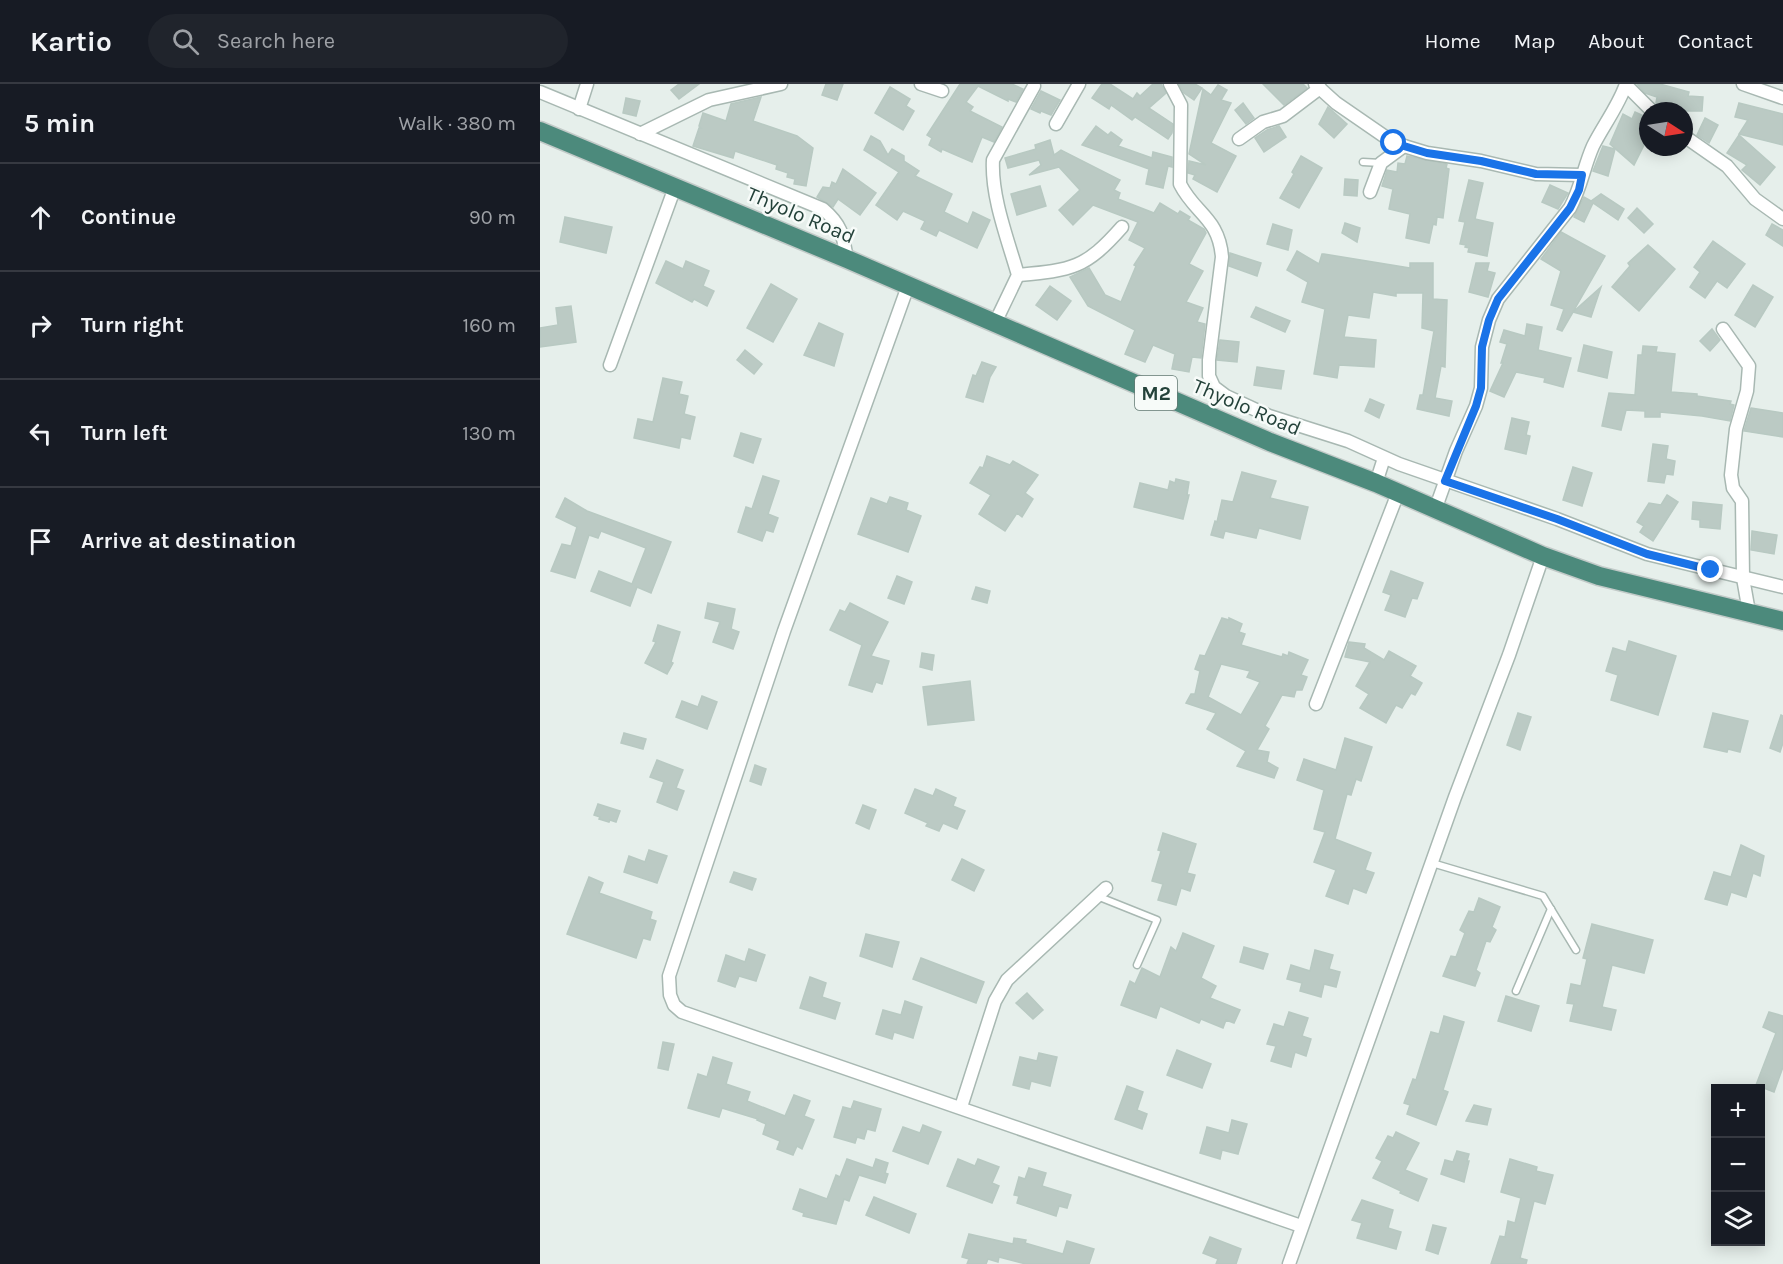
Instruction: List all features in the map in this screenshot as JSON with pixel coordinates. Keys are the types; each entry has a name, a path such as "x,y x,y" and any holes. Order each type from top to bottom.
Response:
{"highway":[{"name":"Thyolo Road","path":"540,131 847,259 1270,442 1376,483 1543,556 1599,576 1783,621"}],"street":[{"path":"579,109 587,84"},
{"path":"640,134 709,100 776,84"},
{"path":"921,84 942,91"},
{"path":"1056,124 1079,84"},
{"path":"1170,84 1181,105 1180,184 1213,225 1221,241 1222,257 1209,376 1214,387 1226,396 1269,416 1324,432 1384,458 1557,519 1647,554 1783,587"},
{"path":"1743,84 1783,98"},
{"path":"1435,510 1459,443 1476,406 1481,388 1482,347 1489,320 1498,299 1570,208 1579,190 1593,146 1626,85 1643,102"},
{"path":"995,323 1018,275 996,191 993,160 1034,86"},
{"path":"1239,139 1263,122 1283,116 1317,86 1336,103 1381,135 1404,146 1427,153 1481,161 1536,174 1582,175"},
{"path":"540,92 823,209 836,220 843,234 847,259"},
{"path":"1693,142 1726,166 1755,199 1783,219"},
{"path":"1370,192 1381,163 1404,146"},
{"path":"610,365 675,187"},
{"path":"1018,275 1070,269 1086,261 1107,244 1122,227"},
{"path":"908,286 784,631 692,902 669,976 670,995 674,1005 682,1012 1301,1226"},
{"path":"1723,329 1749,366 1750,371 1736,429 1731,475 1733,488 1742,501 1743,578 1749,612"},
{"path":"1269,416 1270,442"},
{"path":"1376,483 1384,458"},
{"path":"1316,704 1398,493"},
{"path":"1289,1264 1543,556"},
{"path":"961,1107 995,1001 1007,980 1101,892"}],"lane":[{"path":"1363,162 1381,163"},
{"path":"1431,863 1543,897 1576,950"},
{"path":"1101,892 1157,920 1137,965"},
{"path":"1516,991 1551,909"}],"building":[{"path":"679,84 699,84 679,99 671,90"},
{"path":"826,84 843,84 837,100 822,95"},
{"path":"960,84 1012,84 1023,89 1016,102 1008,99 1008,101 978,86 966,102 973,107 970,111 1002,127 994,142 982,137 972,162 942,149 941,152 929,145 932,138 927,135"},
{"path":"1102,84 1110,84 1133,99 1137,93 1140,96 1153,84 1161,84 1166,93 1149,108 1173,124 1172,133 1168,139 1135,117 1132,120 1111,105 1109,109 1092,98"},
{"path":"1179,84 1195,84 1202,88 1194,100 1184,93"},
{"path":"1263,84 1303,84 1307,88 1284,105"},
{"path":"1637,84 1660,84 1689,92 1688,96 1703,97 1702,111 1693,111 1693,102 1656,102 1657,97 1645,93"},
{"path":"1218,85 1227,90 1221,100 1231,103 1211,143 1236,156 1217,192 1193,179 1195,175 1188,173 1189,161 1206,165 1189,154 1203,89 1211,95"},
{"path":"890,87 910,99 906,106 914,111 903,130 875,113"},
{"path":"1041,91 1060,100 1051,115 1031,109"},
{"path":"761,97 753,121 797,136 813,148 806,186 794,184 795,179 787,177 788,173 776,169 777,165 735,151 733,158 693,146 699,128 701,128 699,126 703,113 726,121 731,104"},
{"path":"626,98 640,101 636,116 623,113"},
{"path":"1243,103 1254,118 1246,124 1235,110"},
{"path":"1739,103 1783,114 1783,145 1739,134 1748,120 1735,117"},
{"path":"1328,107 1347,124 1334,138 1319,124"},
{"path":"1635,112 1639,114 1639,155 1634,165 1610,144 1623,114 1632,119"},
{"path":"1705,118 1718,125 1709,143 1697,135"},
{"path":"1096,126 1108,135 1111,132 1122,140 1118,146 1152,158 1153,152 1172,157 1172,167 1168,166 1163,188 1146,184 1149,169 1082,145"},
{"path":"1279,126 1286,137 1264,152 1255,138"},
{"path":"1739,135 1775,167 1760,185 1742,170 1747,165 1727,153"},
{"path":"871,136 880,141 888,155 892,149 904,156 904,161 919,171 915,176 952,194 944,212 968,224 973,212 990,220 977,248 939,230 936,236 921,229 925,221 903,211 897,220 876,205 899,172 864,150"},
{"path":"1050,140 1054,155 1061,150 1120,180 1114,190 1120,193 1118,199 1154,213 1160,203 1178,214 1180,211 1190,217 1188,220 1204,229 1206,233 1189,264 1203,271 1186,302 1203,308 1197,322 1205,324 1201,358 1192,357 1189,372 1172,369 1175,354 1153,345 1145,362 1125,354 1135,330 1088,306 1070,277 1089,268 1105,295 1121,302 1136,266 1134,265 1145,248 1129,240 1138,222 1093,205 1073,225 1059,210 1080,190 1059,167 1029,175 1041,165 1039,160 1008,168 1005,158 1036,149 1035,145"},
{"path":"1603,146 1615,149 1608,176 1593,171"},
{"path":"1301,156 1322,168 1299,208 1280,198"},
{"path":"1407,156 1447,164 1446,168 1449,169 1443,218 1437,217 1436,225 1433,224 1429,243 1406,238 1410,214 1389,209 1393,189 1382,186 1387,170 1397,172 1398,163 1405,164"},
{"path":"843,169 876,193 860,215 838,199 833,207 817,197 823,187 830,188 832,182 836,184"},
{"path":"1345,179 1358,180 1357,196 1344,195"},
{"path":"1469,180 1483,183 1475,219 1493,223 1487,256 1468,252 1469,248 1465,247 1466,245 1460,244 1465,222 1459,221"},
{"path":"1550,185 1568,193 1558,209 1542,202"},
{"path":"1040,186 1046,206 1017,215 1011,194"},
{"path":"1601,194 1624,209 1618,220 1593,203 1584,222 1574,217 1584,197 1591,201"},
{"path":"1637,208 1653,224 1644,233 1628,218"},
{"path":"565,217 612,227 606,253 560,242"},
{"path":"1345,223 1360,228 1357,242 1342,233"},
{"path":"1273,224 1292,230 1288,250 1267,244"},
{"path":"1772,224 1783,230 1783,246 1766,235"},
{"path":"1561,232 1605,256 1562,331 1557,329 1564,309 1551,305 1561,271 1541,259"},
{"path":"1713,241 1745,264 1727,288 1717,281 1705,298 1690,287 1700,272 1694,267"},
{"path":"1648,245 1675,269 1639,311 1612,287 1630,266 1628,263"},
{"path":"1297,251 1319,264 1322,254 1410,268 1410,263 1433,263 1433,299 1447,300 1445,367 1441,366 1435,398 1452,401 1449,416 1417,409 1420,395 1423,395 1434,331 1422,328 1423,293 1396,293 1396,296 1373,292 1369,318 1348,315 1344,337 1376,340 1374,367 1339,365 1337,378 1314,374 1325,309 1302,302 1308,282 1287,270"},
{"path":"1230,253 1261,263 1257,276 1229,266"},
{"path":"666,261 683,269 686,261 709,271 703,286 714,291 707,306 694,299 692,302 656,283"},
{"path":"1476,263 1489,263 1487,271 1495,273 1488,297 1469,292"},
{"path":"771,284 797,299 773,342 747,328"},
{"path":"1753,285 1773,297 1755,327 1735,315"},
{"path":"1050,286 1071,301 1057,320 1036,305"},
{"path":"1601,287 1591,317 1573,312"},
{"path":"571,306 576,342 540,347 540,328 558,325 556,308"},
{"path":"1256,307 1290,321 1285,332 1251,317"},
{"path":"819,323 843,334 834,366 804,355"},
{"path":"1527,324 1542,327 1538,350 1571,358 1563,387 1544,382 1545,378 1516,372 1504,397 1490,391 1503,363 1501,363 1507,344 1500,342 1504,330 1525,336"},
{"path":"1712,329 1720,340 1710,351 1700,341"},
{"path":"1220,340 1239,342 1237,362 1217,360"},
{"path":"1584,345 1612,352 1607,378 1578,371"},
{"path":"1643,346 1657,347 1656,352 1675,354 1671,392 1697,394 1697,396 1731,401 1730,404 1734,405 1730,421 1660,412 1660,417 1645,417 1645,411 1626,410 1621,430 1602,426 1609,393 1635,395 1638,355 1642,355"},
{"path":"745,350 762,364 754,374 737,360"},
{"path":"982,362 996,367 990,377 983,402 966,397 973,375 976,376"},
{"path":"1257,367 1284,371 1281,389 1254,385"},
{"path":"663,378 682,382 679,394 688,396 684,414 695,417 690,439 681,437 679,448 634,438 638,419 653,422"},
{"path":"1370,399 1384,405 1379,418 1365,411"},
{"path":"1751,408 1783,413 1783,437 1744,431"},
{"path":"1512,418 1529,422 1526,435 1530,436 1526,454 1505,449"},
{"path":"741,433 761,439 753,463 734,456"},
{"path":"1653,444 1668,446 1666,459 1675,461 1673,475 1666,474 1664,483 1648,481"},
{"path":"987,456 1010,465 1013,461 1038,475 1025,493 1033,499 1022,517 1017,513 1005,531 979,514 991,495 970,483 980,467 983,468"},
{"path":"1573,467 1592,473 1582,506 1563,500"},
{"path":"1242,472 1276,481 1270,498 1308,507 1300,539 1259,528 1256,538 1225,531 1223,538 1211,535 1215,521 1217,522 1222,500 1233,502"},
{"path":"763,476 779,481 768,514 778,518 773,532 766,530 762,541 738,532 746,507 752,509"},
{"path":"1176,479 1189,482 1187,495 1189,495 1183,519 1134,507 1140,483 1168,490 1170,481 1175,483"},
{"path":"1667,495 1678,502 1653,541 1640,532 1644,526 1637,522 1649,503 1661,505"},
{"path":"890,497 908,503 906,510 921,516 908,552 858,534 871,498 887,504"},
{"path":"565,498 587,511 671,542 651,593 637,587 630,606 591,591 599,571 632,584 646,548 601,531 598,538 589,535 575,578 551,571 562,544 571,546 577,527 556,517"},
{"path":"1693,502 1722,505 1720,529 1700,527 1700,520 1692,519"},
{"path":"1752,531 1777,535 1774,554 1751,550"},
{"path":"1391,571 1423,583 1417,599 1412,598 1405,617 1385,610 1391,595 1383,592"},
{"path":"897,576 912,582 904,604 888,598"},
{"path":"976,587 990,591 987,603 972,599"},
{"path":"708,603 735,609 731,629 739,632 733,649 713,642 720,622 705,618"},
{"path":"850,603 888,622 871,656 889,661 882,684 876,682 872,692 849,685 862,645 830,630 840,610 845,612"},
{"path":"1222,618 1229,620 1229,618 1242,624 1239,632 1245,634 1241,645 1282,657 1283,654 1288,656 1289,652 1308,660 1301,675 1307,677 1302,690 1296,690 1294,697 1282,695 1265,726 1269,729 1257,750 1269,752 1267,762 1278,768 1274,778 1237,766 1246,751 1207,729 1216,713 1186,703 1191,694 1195,694 1200,671 1195,669 1200,655 1205,656","holes":["1221,664 1250,671 1247,677 1260,682 1241,715 1208,697"]},
{"path":"658,625 680,632 671,662 673,663 667,674 645,663 656,642 653,641"},
{"path":"1629,641 1676,656 1658,715 1611,700 1618,675 1606,671 1613,648 1626,652"},
{"path":"1349,642 1365,644 1364,648 1384,660 1389,651 1416,666 1410,676 1422,683 1415,695 1411,693 1402,708 1396,705 1386,723 1360,708 1369,694 1356,686 1370,662 1345,657"},
{"path":"922,653 934,655 932,670 920,667"},
{"path":"970,681 974,720 928,725 923,687"},
{"path":"702,696 717,702 707,729 676,717 682,701 698,707"},
{"path":"1518,713 1531,717 1520,750 1507,745"},
{"path":"1713,713 1748,721 1740,752 1704,747"},
{"path":"1781,715 1783,716 1783,743 1780,752 1770,748"},
{"path":"624,733 646,739 643,749 621,743"},
{"path":"1345,738 1372,747 1361,781 1356,779 1351,795 1347,794 1335,839 1371,853 1365,870 1374,873 1366,893 1353,888 1348,904 1326,896 1336,870 1314,862 1325,832 1314,829 1324,790 1297,780 1304,759 1336,770"},
{"path":"657,760 683,770 676,788 684,791 677,810 657,802 664,782 650,777"},
{"path":"755,765 766,769 761,785 750,781"},
{"path":"915,789 933,796 936,789 956,798 953,806 965,811 957,829 943,823 939,831 926,826 928,823 905,813"},
{"path":"598,804 620,811 616,822 599,819 600,817 594,815"},
{"path":"863,805 876,810 869,829 856,823"},
{"path":"1163,833 1196,844 1187,873 1195,875 1190,891 1181,888 1176,905 1158,900 1163,884 1152,881 1161,851 1158,850"},
{"path":"1741,845 1764,856 1760,876 1753,873 1746,897 1731,892 1727,905 1705,899 1714,872 1731,877"},
{"path":"649,850 667,856 657,883 624,872 629,856 645,862"},
{"path":"962,859 984,870 974,891 952,880"},
{"path":"734,872 756,879 752,890 730,882"},
{"path":"589,877 603,883 599,893 652,912 650,919 656,921 650,940 643,938 636,958 567,934"},
{"path":"1479,898 1500,907 1492,927 1496,930 1490,942 1486,941 1476,970 1480,973 1475,986 1443,976 1451,956 1456,957 1465,933 1460,930 1469,911 1474,912"},
{"path":"1592,924 1653,940 1644,973 1612,965 1602,1007 1616,1010 1611,1030 1570,1021 1574,1004 1567,1003 1571,984 1581,986 1587,959 1583,958"},
{"path":"1183,933 1214,946 1201,978 1216,986 1210,998 1240,1010 1234,1023 1226,1020 1223,1028 1201,1019 1199,1023 1160,1006 1156,1018 1121,1005 1130,981 1135,984 1142,968 1160,977 1171,947 1176,951"},
{"path":"866,934 899,942 892,967 860,956"},
{"path":"1244,947 1268,954 1263,969 1240,962"},
{"path":"749,949 765,955 756,981 739,976 735,987 718,981 726,955 745,962"},
{"path":"1315,950 1333,955 1329,969 1340,972 1336,987 1324,984 1321,997 1300,991 1302,983 1287,979 1291,965 1310,971"},
{"path":"921,958 984,982 976,1003 913,979"},
{"path":"810,977 826,983 822,997 840,1003 835,1019 800,1008"},
{"path":"1027,993 1043,1010 1033,1019 1016,1003"},
{"path":"1506,996 1539,1006 1531,1031 1498,1021"},
{"path":"905,1001 922,1007 913,1038 894,1032 892,1039 876,1034 883,1010 901,1015"},
{"path":"1289,1012 1308,1018 1302,1036 1311,1039 1306,1056 1295,1052 1291,1067 1271,1061 1276,1046 1267,1044 1274,1024 1284,1027"},
{"path":"1769,1012 1783,1016 1783,1067 1774,1092 1765,1088 1765,1084 1756,1084 1776,1033 1763,1027"},
{"path":"1444,1016 1464,1022 1443,1090 1448,1092 1436,1125 1407,1114 1410,1105 1404,1103 1413,1079 1416,1080 1431,1032 1439,1034"},
{"path":"663,1042 674,1044 668,1070 658,1068"},
{"path":"1177,1050 1211,1064 1202,1088 1167,1075"},
{"path":"1039,1053 1057,1057 1050,1086 1031,1081 1029,1089 1013,1085 1020,1057 1037,1061"},
{"path":"713,1057 732,1063 726,1084 750,1092 747,1101 785,1116 794,1095 810,1101 804,1116 814,1120 802,1149 797,1146 793,1155 777,1149 780,1141 763,1134 766,1124 758,1119 722,1108 719,1117 688,1108 698,1074 707,1077"},
{"path":"1127,1086 1143,1092 1137,1110 1147,1114 1142,1129 1115,1119"},
{"path":"854,1101 881,1109 875,1131 867,1129 864,1139 857,1137 855,1143 834,1137 843,1107 851,1109"},
{"path":"1474,1105 1491,1109 1487,1125 1466,1121"},
{"path":"1232,1120 1247,1124 1238,1154 1222,1150 1220,1159 1200,1153 1207,1127 1229,1133"},
{"path":"923,1125 941,1132 928,1164 893,1151 903,1127 920,1133"},
{"path":"1396,1132 1419,1143 1405,1170 1427,1179 1418,1201 1373,1178 1382,1161 1376,1158 1388,1136 1393,1138"},
{"path":"1457,1151 1469,1154 1464,1182 1441,1174 1445,1160 1453,1162"},
{"path":"847,1159 873,1168 876,1159 888,1163 885,1183 859,1175 849,1201 844,1199 836,1224 803,1216 804,1213 793,1209 800,1189 827,1199 836,1175 840,1177"},
{"path":"958,1159 975,1166 978,1159 999,1167 992,1183 999,1186 992,1203 947,1186"},
{"path":"1510,1159 1537,1167 1536,1171 1553,1175 1545,1204 1534,1201 1520,1258 1527,1260 1526,1264 1491,1264 1500,1236 1505,1237 1508,1221 1515,1223 1521,1198 1501,1192"},
{"path":"1029,1168 1046,1173 1042,1186 1071,1195 1067,1208 1059,1206 1056,1216 1017,1203 1019,1196 1014,1195 1019,1177 1025,1179"},
{"path":"874,1197 916,1214 909,1233 866,1215"},
{"path":"1362,1200 1393,1210 1388,1228 1401,1232 1396,1249 1357,1238 1362,1223 1352,1220"},
{"path":"1433,1225 1446,1228 1438,1254 1426,1250"},
{"path":"969,1234 1013,1244 1014,1238 1026,1240 1025,1243 1063,1254 1067,1241 1094,1249 1089,1264 1026,1264 999,1257 998,1262 988,1259 986,1264 967,1264 969,1259 962,1257"},
{"path":"1210,1237 1241,1249 1236,1264 1216,1264 1218,1259 1203,1253"}],"route":[{"path":"1394,143 1427,153 1481,161 1536,174 1582,175 1579,190 1570,208 1498,299 1489,320 1482,347 1481,388 1476,406 1445,481 1557,519 1647,554 1711,570"}]}
